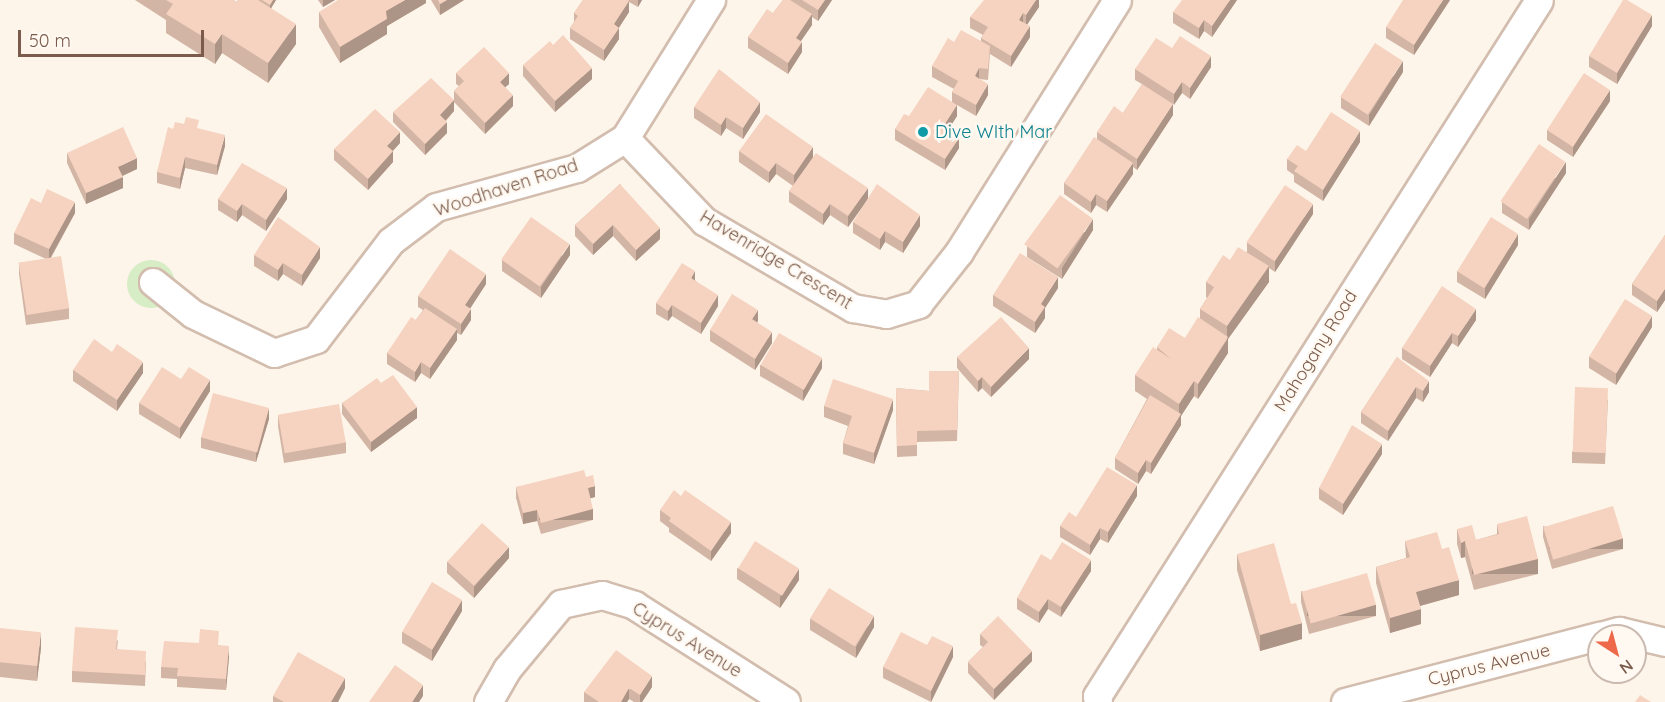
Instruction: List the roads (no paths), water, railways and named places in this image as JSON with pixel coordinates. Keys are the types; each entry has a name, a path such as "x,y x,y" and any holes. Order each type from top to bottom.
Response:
{"street":[{"name":"Woodhaven Road","path":"153,282 193,314 274,353 316,339 391,241 436,207 577,168 625,138 711,0"},
{"name":"Havenridge Crescent","path":"625,138 704,221 853,308 886,314 918,304 959,252 1117,0"},
{"name":"Mahogany Road","path":"1098,702 1104,686 1539,0"},
{"name":"Cyprus Avenue","path":"488,702 507,669 561,604 602,595 634,605 786,702"},
{"name":"Cyprus Avenue","path":"1647,638 1665,642"},
{"name":"Cyprus Avenue","path":"1345,702 1587,639"}],"place":[{"name":"Dive WIth Mar","path":"923,132"}]}
